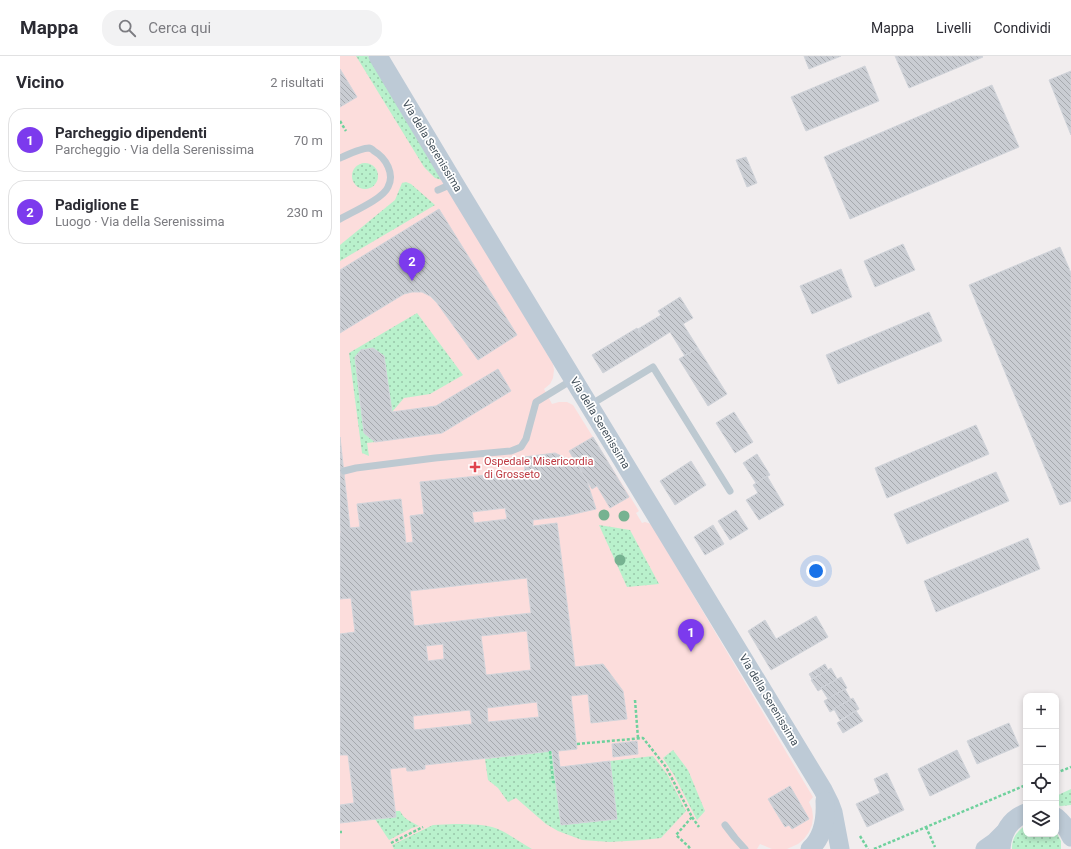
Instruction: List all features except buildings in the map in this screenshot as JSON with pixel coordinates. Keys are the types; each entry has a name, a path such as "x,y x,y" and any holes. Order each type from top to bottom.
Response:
{"street":[{"name":"Via della Serenissima","path":"378,56 446,187 590,406 823,790 833,812 840,849"},
{"name":"Via della Serenissima","path":"810,849 818,840 824,823 825,804 823,790"},
{"path":"986,849 995,842 1002,841 1008,825 1014,819 1023,814"},
{"path":"1059,814 1071,814"},
{"path":"1059,820 1068,830 1071,837"}],"lane":[{"path":"340,158 359,150 370,148 386,160 390,178 388,187 382,195 340,218"},
{"path":"590,406 653,367 730,491"},
{"path":"344,470 435,458 511,451 521,447 526,439 536,402 573,379"},
{"path":"726,825 745,849"}],"path":[{"path":"340,121 346,131"},
{"path":"635,700 638,738"},
{"path":"577,744 643,738 666,767 692,817 699,827"},
{"path":"550,751 554,782 556,782"},
{"path":"1059,772 1071,767"},
{"path":"874,849 884,847 926,827 1023,786"},
{"path":"690,849 676,835 692,817"},
{"path":"391,843 422,827"},
{"path":"926,827 935,847"},
{"path":"860,836 868,849"}],"shaded area":[{"name":"Ospedale Misericordia di Grosseto","path":"340,56 368,56 553,364 553,378 550,384 544,389 552,404 567,402 573,405 639,511 636,513 642,523 645,522 651,524 813,797 809,802 812,809 812,825 804,839 798,844 787,849 772,849 760,844 757,849 340,849"}],"green space":[{"path":"356,56 368,56 442,180 435,178 424,167"},
{"path":"365,163 374,167 378,176 374,185 365,189 356,185 352,176 356,167"},
{"path":"406,182 411,184 435,205 340,261 340,245 395,200 402,183"},
{"path":"417,313 463,375 430,394 404,398 392,412 384,356 373,348 361,350 355,357 364,433 375,442 367,443 369,456 362,453 349,353"},
{"path":"599,525 630,530 659,584 627,587"},
{"path":"673,750 688,770 705,811 697,820 674,775 663,758"},
{"path":"552,751 561,825 617,819 610,761 653,756 667,774 686,811 661,838 610,842 582,840 558,831 546,824 516,798 508,802 498,788 488,780 485,759"},
{"path":"1071,789 1071,805 1059,806 1059,795"},
{"path":"395,811 400,811 411,822 419,826 389,840 375,819 395,817"},
{"path":"454,824 492,827 532,849 394,849 392,845 433,825"},
{"path":"1023,828 1023,837 1059,837 1061,841 1061,849 1012,849 1013,841"}],"place":[{"name":"Padiglione E","path":"412,281"},
{"name":"Ospedale Misericordia di Grosseto","path":"475,467"},
{"name":"Parcheggio dipendenti","path":"691,652"}]}
